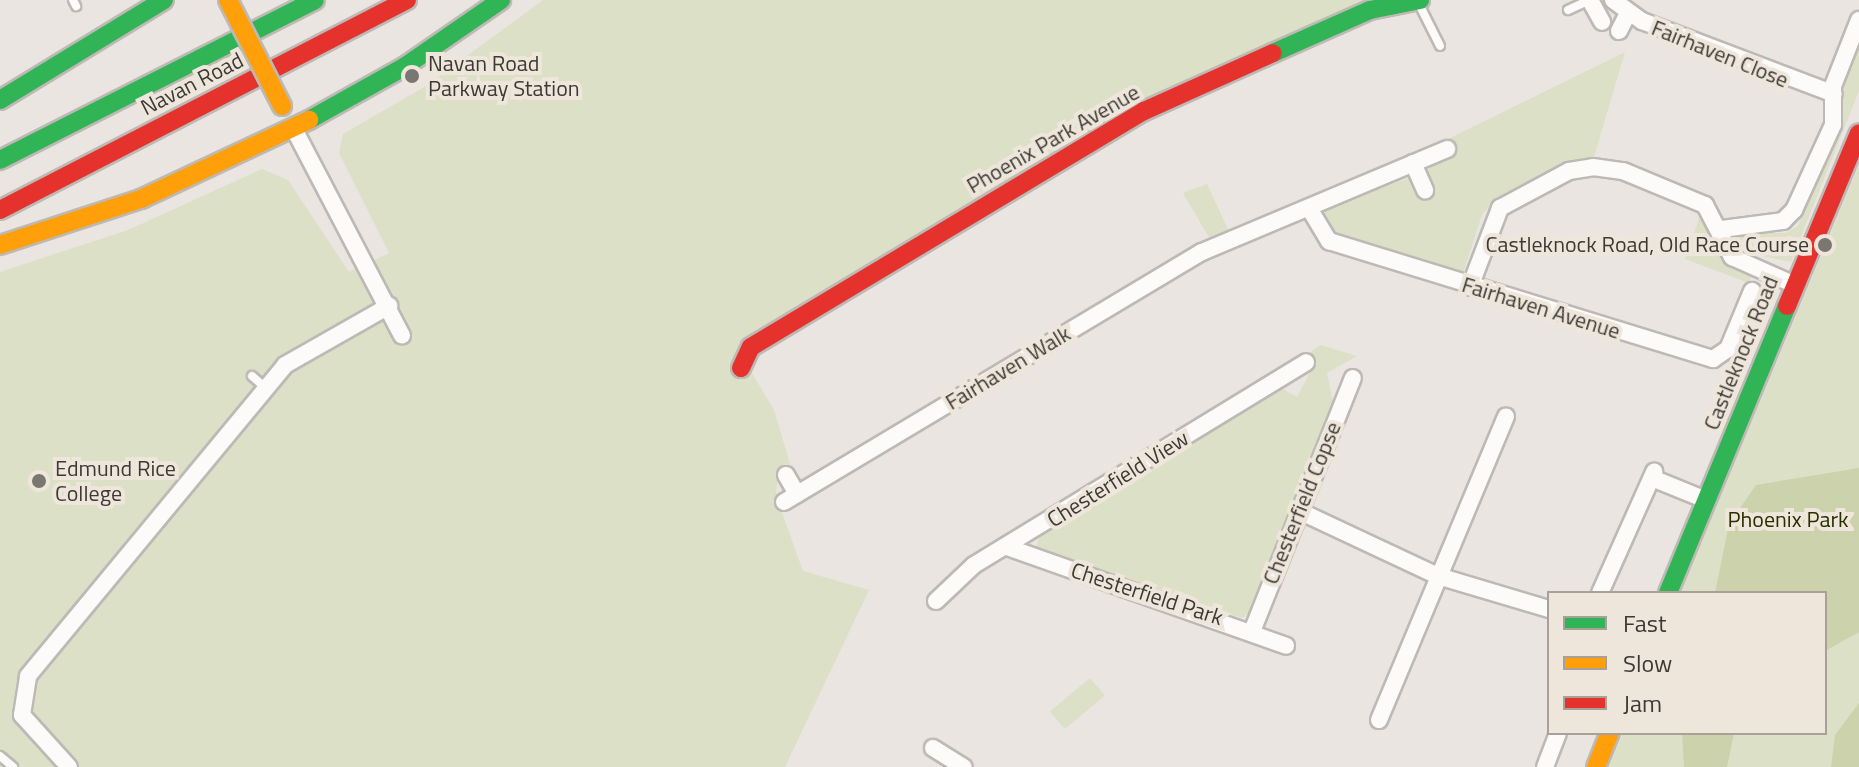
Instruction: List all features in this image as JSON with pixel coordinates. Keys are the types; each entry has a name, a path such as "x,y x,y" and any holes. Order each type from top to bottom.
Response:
{"main road":[{"path":"0,100 164,0"},
{"path":"228,0 294,129"},
{"name":"Navan Road","path":"0,160 315,0"},
{"name":"Navan Road","path":"0,210 407,0"},
{"path":"0,245 141,199 294,129 404,67 501,0"},
{"name":"Phoenix Park Avenue","path":"741,368 751,347 1144,111 1370,10 1419,1"},
{"name":"Castleknock Road","path":"1669,591 1859,133"},
{"path":"1596,767 1609,735"}],"street":[{"path":"1590,0 1602,22"},
{"name":"Fairhaven Close","path":"1613,0 1628,13 1834,94"},
{"path":"1619,31 1628,13"},
{"path":"1722,229 1789,217 1833,125 1834,94 1859,20"},
{"path":"294,129 402,336"},
{"path":"1309,208 1447,149"},
{"path":"1413,163 1425,190"},
{"path":"1470,287 1500,208 1580,167 1623,171 1705,205 1722,229 1732,257 1795,285"},
{"name":"Fairhaven Walk","path":"786,475 790,498 1202,252 1309,208"},
{"name":"Fairhaven Avenue","path":"1309,208 1329,241 1470,287 1713,359 1728,349 1752,291"},
{"path":"69,767 22,715 28,676 266,388 304,351 389,306"},
{"name":"Chesterfield View","path":"936,601 961,574 1306,362"},
{"name":"Chesterfield Copse","path":"1253,629 1353,378"},
{"path":"1379,720 1506,416"},
{"path":"1601,591 1653,475 1706,500"},
{"path":"1299,511 1438,576 1547,608"},
{"name":"Chesterfield Park","path":"1007,547 1253,629 1286,646"},
{"path":"1545,767 1557,735"},
{"path":"933,748 964,767"}],"lane":[{"path":"1568,10 1590,0"},
{"path":"1419,1 1440,46"},
{"path":"252,376 266,388"},
{"path":"0,756 13,767"}],"green space":[{"path":"543,0 1374,0 1141,106 748,342 749,368 774,410 790,464 778,473 776,496 803,571 869,590 785,767 0,767 0,272 128,230 262,169 288,180 349,272 389,253 339,153 343,134 426,86"},
{"path":"1859,44 1859,91 1791,262 1747,253 1738,240 1742,233 1786,233 1798,226 1842,122 1842,83"},
{"path":"1625,52 1594,157 1567,161 1496,198 1482,215 1462,276 1330,234 1321,212 1326,207 1424,173 1446,154 1446,140"},
{"name":"Phoenix Park","path":"1859,165 1859,767 1609,767 1622,735 1827,735 1827,591 1681,591"},
{"path":"1207,184 1231,236 1211,241 1183,193"},
{"path":"1701,213 1716,247 1751,276 1749,283 1685,259"},
{"path":"1320,345 1357,356 1327,373 1333,402 1253,610 1242,618 1035,549 1041,534 1281,388 1297,397 1315,363 1309,353"},
{"path":"1859,468 1859,632 1827,650 1827,591 1715,591 1729,524 1756,485"},
{"path":"1090,678 1105,696 1065,729 1050,711"},
{"path":"1859,703 1859,767 1831,767 1835,735"},
{"path":"1682,735 1734,735 1727,767 1684,767"}],"traffic: fast":[{"path":"0,100 164,0"},
{"path":"0,160 315,0"},
{"path":"309,120 404,67 501,0"},
{"path":"1273,53 1370,10 1420,0"},
{"path":"1669,591 1787,306"}],"traffic: slow":[{"path":"228,0 282,106"},
{"path":"0,245 141,199 309,120"},
{"path":"1596,767 1609,735"}],"traffic: jam":[{"path":"0,210 407,0"},
{"path":"741,368 751,347 1144,111 1273,53"},
{"path":"1787,306 1859,133"}],"place":[{"name":"Navan Road Parkway Station","path":"412,76"},
{"name":"Castleknock Road, Old Race Course","path":"1825,245"},
{"name":"Edmund Rice College","path":"39,481"}]}
